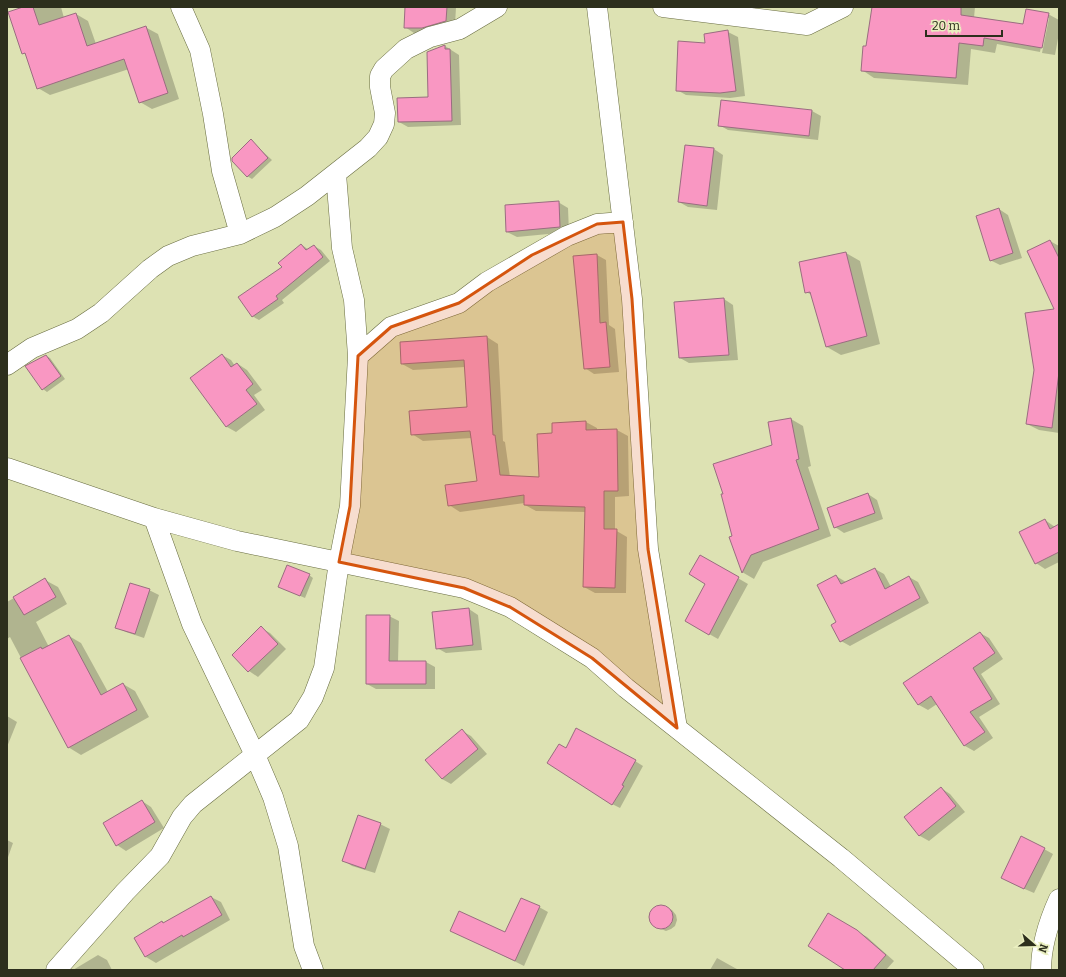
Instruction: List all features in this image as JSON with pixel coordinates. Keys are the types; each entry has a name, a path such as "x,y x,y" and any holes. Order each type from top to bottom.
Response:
{"street":[{"path":"181,7 200,50 213,114 222,171 240,234"},
{"path":"7,365 32,348 77,329 101,313 150,269 168,256 192,246 240,234 275,217 307,196 368,148 378,136 384,124 385,113 380,87 380,76 384,69 406,49 430,37 460,29 497,7"},
{"path":"597,7 632,299 648,549 677,728"},
{"path":"663,7 807,25 843,7"},
{"path":"56,970 125,892 160,856 182,817 193,804 299,720 314,697 324,668 339,562 350,506 358,356 354,300 342,248 336,174"},
{"path":"358,356 391,327 459,303 487,282 567,236 597,224 623,222"},
{"path":"8,466 154,518 237,541 464,588 510,607 592,658 626,688 835,853 974,970"},
{"path":"154,518 192,624 255,755 273,797 288,846 304,946 313,970"},
{"path":"1041,970 1041,960 1050,920 1059,899"}],"highlighted area":[{"path":"623,222 632,299 648,549 677,728 592,658 510,607 464,588 339,562 350,506 358,356 391,327 459,303 532,255 597,224"}],"building":[{"path":"23,7 33,7 39,25 76,13 87,46 146,26 168,93 139,103 124,59 37,89 25,53 22,54 8,12"},
{"path":"405,7 447,7 446,21 422,28 404,28"},
{"path":"872,7 961,7 961,15 1023,24 1026,9 1049,13 1042,48 984,38 983,46 959,43 956,78 861,71 863,46 866,46"},
{"path":"728,30 736,91 720,93 676,91 678,41 705,43 704,34"},
{"path":"445,45 445,49 450,49 452,121 398,122 397,98 428,97 427,52"},
{"path":"721,100 812,110 809,136 718,126"},
{"path":"251,139 268,158 247,177 232,161 232,158"},
{"path":"685,145 714,148 707,206 678,202"},
{"path":"559,201 560,227 506,232 505,205"},
{"path":"999,208 1013,253 990,261 976,216"},
{"path":"1050,240 1059,258 1059,372 1052,428 1026,424 1034,370 1025,313 1054,309 1027,251"},
{"path":"301,244 306,250 314,245 323,257 276,296 278,299 252,317 238,297 282,267 278,263"},
{"path":"846,252 867,336 826,347 810,292 805,293 799,262"},
{"path":"597,254 600,323 606,322 610,367 584,369 573,256"},
{"path":"724,298 729,355 679,358 674,302"},
{"path":"487,336 493,435 495,435 500,475 539,477 537,434 552,433 552,423 586,421 586,430 617,429 618,491 604,491 604,529 617,529 615,588 583,587 585,507 524,505 524,495 448,506 445,485 477,481 470,431 411,435 409,411 467,407 464,360 401,364 400,342"},
{"path":"222,354 231,367 237,363 253,384 246,390 257,404 226,427 190,378"},
{"path":"46,355 61,376 42,390 25,366"},
{"path":"791,418 799,459 796,460 819,529 751,555 742,573 729,537 732,536 721,494 723,494 713,464 772,445 768,422"},
{"path":"868,493 875,513 834,528 827,508"},
{"path":"1045,519 1050,529 1059,524 1059,552 1035,564 1019,532"},
{"path":"700,555 739,577 709,635 685,621 705,584 689,574"},
{"path":"287,565 310,574 300,596 278,587"},
{"path":"875,568 885,589 909,576 920,598 840,642 831,625 836,622 817,585 836,575 841,584"},
{"path":"45,578 56,597 24,615 13,597"},
{"path":"130,583 150,589 135,634 115,628"},
{"path":"469,608 473,645 436,649 432,612"},
{"path":"366,615 390,615 389,661 426,661 426,684 366,684"},
{"path":"261,626 278,644 248,672 232,655"},
{"path":"980,632 995,653 973,668 992,699 970,712 985,732 964,746 931,696 918,705 903,683"},
{"path":"69,635 101,695 123,683 137,710 68,748 20,658 41,647 42,649"},
{"path":"576,728 636,760 622,785 624,786 612,805 547,763 559,744 566,748"},
{"path":"462,729 478,749 442,779 425,760"},
{"path":"941,787 956,806 919,836 904,817"},
{"path":"142,800 155,822 116,846 103,823"},
{"path":"358,815 381,823 365,869 342,861"},
{"path":"1021,836 1045,848 1024,889 1001,878"},
{"path":"211,896 222,915 183,937 182,935 145,957 134,938 162,921 163,923"},
{"path":"521,898 540,906 515,961 450,931 459,911 505,932"},
{"path":"661,905 669,909 673,917 669,925 661,929 653,925 649,917 653,909"},
{"path":"828,913 857,930 886,955 873,970 845,970 808,946"}]}
